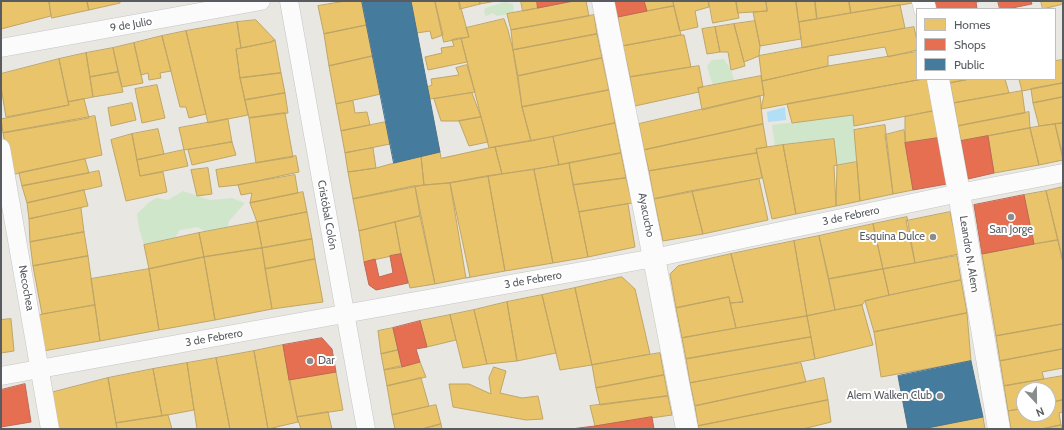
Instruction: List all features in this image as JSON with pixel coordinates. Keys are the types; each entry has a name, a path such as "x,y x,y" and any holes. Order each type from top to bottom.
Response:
{"main road":[{"name":"Ayacucho","path":"602,1 687,429"},
{"name":"Leandro N. Alem","path":"938,80 959,193 998,429"}],"street":[{"name":"9 de Julio","path":"1,48 261,1"},
{"name":"Cristóbal Colón","path":"289,1 366,429"},
{"name":"Necochea","path":"1,148 50,429"},
{"name":"3 de Febrero","path":"1,376 654,258 959,193 1063,173"}],"green space":[{"path":"505,2 513,4 514,13 497,16 493,13 486,16 484,12 485,8"},
{"path":"724,59 731,70 734,81 713,85 707,66 712,60"},
{"path":"853,115 857,162 837,165 834,139 775,146 772,125"},
{"path":"183,191 210,200 232,198 245,203 229,221 228,227 205,232 198,227 180,230 175,238 144,245 137,214 147,204 156,198 168,200"}],"water":[{"path":"785,107 786,120 768,122 767,112"}],"building: Homes":[{"path":"1,1 49,1 51,16 1,29"},
{"path":"49,1 87,1 89,10 52,18"},
{"path":"87,1 120,1 120,3 89,10"},
{"path":"346,1 362,1 367,25 324,34 318,6"},
{"path":"411,1 435,1 443,35 432,39 430,31 417,33"},
{"path":"435,1 459,1 469,37 444,42"},
{"path":"459,1 480,1 480,4 460,9"},
{"path":"480,1 496,1 480,4"},
{"path":"521,1 537,1 538,8 523,11"},
{"path":"575,1 586,1 589,16 511,30 507,14"},
{"path":"644,1 673,1 674,6 647,11"},
{"path":"673,1 708,1 709,7 695,11 698,27 680,31"},
{"path":"709,1 736,1 739,18 713,23"},
{"path":"736,1 766,1 767,11 738,13"},
{"path":"766,1 796,1 801,39 760,46 753,12 767,11"},
{"path":"796,1 815,1 817,19 799,22"},
{"path":"815,1 849,1 851,13 817,19"},
{"path":"849,1 913,1 913,3 851,13"},
{"path":"1041,1 1063,1 1063,4 1043,8"},
{"path":"900,5 905,28 802,48 799,22"},
{"path":"674,6 681,35 623,46 618,17"},
{"path":"594,15 597,34 513,50 511,30"},
{"path":"504,19 513,50 522,107 531,141 489,148 461,38 469,37 466,28"},
{"path":"256,20 275,40 241,48 237,22"},
{"path":"755,21 760,46 759,56 744,62 734,24"},
{"path":"237,22 241,48 236,49 240,78 248,115 208,123 186,31"},
{"path":"734,24 745,66 731,70 728,52 720,52 715,27"},
{"path":"367,25 373,56 329,66 324,34"},
{"path":"715,27 720,52 707,54 702,29"},
{"path":"914,27 916,36 916,50 888,57 885,47 828,56 828,66 762,81 759,56"},
{"path":"186,31 206,114 189,118 186,107 180,107 162,36"},
{"path":"597,34 602,58 518,76 513,50"},
{"path":"684,35 691,67 630,77 623,46"},
{"path":"162,36 171,71 160,73 161,78 149,80 148,73 141,75 134,43"},
{"path":"461,38 467,62 428,70 425,57 442,53 441,48 454,46 452,40"},
{"path":"275,40 281,73 240,78 236,49"},
{"path":"134,43 143,83 122,87 113,48"},
{"path":"113,48 118,72 90,77 86,53"},
{"path":"916,52 916,80 918,80 761,109 764,95 762,81 828,66"},
{"path":"86,53 93,97 68,102 59,59"},
{"path":"373,56 381,94 336,104 329,66"},
{"path":"602,58 609,90 522,107 518,76"},
{"path":"59,59 69,105 6,117 1,87 1,74"},
{"path":"1063,60 1063,83 1022,91 1019,80 1056,80 1056,61"},
{"path":"467,65 475,92 430,99 427,87 432,85 431,79 459,75 456,68"},
{"path":"699,66 703,87 698,88 699,92 635,106 630,77"},
{"path":"118,72 123,92 93,97 90,77"},
{"path":"281,73 285,93 245,100 240,78"},
{"path":"761,76 764,95 702,110 698,88"},
{"path":"918,80 927,80 933,111 854,126 853,115 792,123 787,104"},
{"path":"949,80 965,80 950,83"},
{"path":"965,80 1005,80 1009,93 954,103 950,83"},
{"path":"1063,83 1063,97 1033,103 1031,89"},
{"path":"157,85 165,118 142,123 135,89"},
{"path":"609,90 615,123 531,141 522,107"},
{"path":"1022,91 1025,113 958,126 954,103"},
{"path":"285,93 288,113 249,118 245,100"},
{"path":"472,93 481,117 459,121 441,121 434,99"},
{"path":"760,96 763,124 644,150 639,124"},
{"path":"1063,97 1063,123 1039,126 1033,103"},
{"path":"84,99 89,118 3,133 1,119 69,105 68,102"},
{"path":"353,101 355,113 367,112 370,125 341,131 336,104"},
{"path":"132,103 136,120 111,126 108,108"},
{"path":"933,111 938,138 905,143 905,117"},
{"path":"1029,112 1030,128 961,141 958,126"},
{"path":"285,113 293,157 256,163 249,118"},
{"path":"95,116 102,155 11,175 3,133"},
{"path":"481,117 488,142 469,146 459,121"},
{"path":"228,119 232,142 184,150 179,128"},
{"path":"386,122 390,144 345,153 341,131"},
{"path":"615,123 621,153 559,165 553,137"},
{"path":"1063,123 1063,156 1055,124"},
{"path":"763,124 767,147 756,149 757,153 649,171 644,150"},
{"path":"1055,124 1063,160 1039,165 1030,128"},
{"path":"885,125 893,194 860,201 854,130"},
{"path":"1030,128 1039,165 994,173 988,136"},
{"path":"158,129 164,154 137,160 132,134"},
{"path":"904,130 913,190 893,194 885,135"},
{"path":"132,134 140,176 163,172 167,192 126,201 111,140"},
{"path":"553,137 559,165 502,174 495,147"},
{"path":"834,139 837,165 836,206 796,214 783,145"},
{"path":"232,142 236,155 192,165 188,150"},
{"path":"783,145 796,214 772,219 756,149"},
{"path":"495,147 502,174 450,183 424,185 421,156 440,152 441,158"},
{"path":"373,148 376,168 348,172 345,153"},
{"path":"184,150 188,166 140,176 137,160"},
{"path":"621,153 626,178 573,185 569,163"},
{"path":"757,153 762,178 654,199 649,171"},
{"path":"296,156 299,172 238,185 219,187 216,170"},
{"path":"421,156 424,185 353,199 348,172 376,168"},
{"path":"85,159 89,173 22,186 19,173"},
{"path":"857,162 860,201 836,206 834,166"},
{"path":"569,163 588,257 553,263 534,170"},
{"path":"208,168 212,194 197,196 191,170"},
{"path":"534,170 553,263 505,271 488,176"},
{"path":"99,171 102,186 27,203 22,186"},
{"path":"295,175 298,193 250,203 252,193 241,195 238,185"},
{"path":"488,176 505,271 466,278 450,183"},
{"path":"626,178 632,203 579,212 573,185"},
{"path":"759,179 768,220 703,234 692,191"},
{"path":"450,183 470,277 435,284 415,186"},
{"path":"415,186 420,216 359,231 353,199"},
{"path":"1063,187 1063,262 1046,191"},
{"path":"84,190 88,206 29,219 27,203"},
{"path":"692,191 703,234 663,241 654,199"},
{"path":"1046,191 1058,240 1034,244 1024,195"},
{"path":"303,192 307,212 257,222 250,203"},
{"path":"628,204 635,247 588,257 579,212"},
{"path":"81,208 84,232 30,242 29,219"},
{"path":"307,212 312,239 262,248 257,222"},
{"name":"Esquina Dulce","path":"950,212 959,254 915,263 906,221"},
{"path":"420,216 435,284 410,288 401,254 395,222"},
{"path":"907,217 915,263 883,269 873,224"},
{"path":"257,222 262,248 204,257 199,233"},
{"path":"395,222 401,254 364,262 359,231"},
{"path":"873,224 883,269 829,279 819,236"},
{"path":"84,232 88,256 33,266 30,242"},
{"path":"199,233 204,257 149,269 144,245"},
{"path":"819,236 835,310 807,316 794,241"},
{"path":"312,239 315,259 265,269 262,248"},
{"path":"1058,240 1063,262 1063,324 996,336 982,254"},
{"path":"794,241 807,316 736,328 730,303 743,302 731,254"},
{"path":"262,248 272,309 215,320 204,257"},
{"path":"731,254 743,302 730,303 729,297 676,308 670,274 678,266"},
{"path":"88,256 95,305 42,314 33,266"},
{"path":"957,256 961,280 889,295 883,269"},
{"path":"204,257 215,320 159,330 149,269"},
{"path":"315,259 323,302 272,309 265,269"},
{"path":"149,269 159,330 100,341 91,279"},
{"path":"883,269 889,295 865,301 862,305 835,310 829,279"},
{"path":"622,277 635,289 650,354 592,365 575,288"},
{"path":"961,280 967,313 874,332 865,301"},
{"path":"575,288 592,365 560,370 542,295"},
{"path":"542,295 556,353 517,361 507,302"},
{"path":"729,297 736,328 682,338 676,308"},
{"path":"507,302 517,361 487,364 474,310"},
{"path":"95,305 100,341 43,351 35,316"},
{"path":"862,305 873,345 815,359 807,316"},
{"path":"474,310 487,364 463,368 450,315"},
{"path":"967,313 971,361 881,377 874,332"},
{"path":"450,315 456,340 427,347 420,321"},
{"path":"807,316 811,337 686,359 682,338"},
{"path":"11,319 14,351 1,353 1,320"},
{"path":"1063,324 1063,349 1000,361 996,336"},
{"path":"393,328 398,350 381,354 378,331"},
{"path":"811,337 815,359 690,383 686,359"},
{"path":"283,345 298,422 268,429 254,351"},
{"path":"1063,349 1063,368 1042,372 1044,379 1016,382 1016,384 1004,386 1000,361"},
{"path":"398,350 402,367 384,370 381,354"},
{"path":"254,351 268,429 230,429 216,358"},
{"path":"660,353 664,375 596,388 592,365"},
{"path":"216,358 230,429 197,429 187,363"},
{"path":"420,362 426,377 387,386 384,370"},
{"path":"187,363 194,410 162,416 153,369"},
{"path":"801,363 806,382 695,406 690,383"},
{"path":"494,367 506,371 500,393 522,398 538,396 543,419 526,420 453,407 449,384 469,384 491,394 489,378"},
{"path":"153,369 162,416 116,423 108,378"},
{"path":"336,372 343,410 297,417 289,380"},
{"path":"664,375 668,396 600,405 596,388"},
{"path":"1063,376 1063,400 1056,401 1056,382 1028,382"},
{"path":"108,378 117,429 56,429 50,393"},
{"path":"421,378 429,406 392,415 387,386"},
{"path":"824,378 828,400 698,426 695,406"},
{"path":"1016,384 1016,410 1008,411 1004,386"},
{"path":"668,396 672,415 595,426 590,406"},
{"path":"828,400 831,422 803,429 699,429 698,426"},
{"path":"1063,400 1063,412 1059,413 1061,425 1042,429 1011,429 1008,411 1016,410 1016,422 1056,422 1056,401"},
{"path":"436,405 441,424 422,429 395,429 392,415"},
{"path":"328,412 332,429 301,429 297,417"},
{"path":"168,415 172,429 117,429 116,423"},
{"path":"983,417 985,429 922,429"},
{"path":"441,424 442,429 422,429"},
{"path":"1061,425 1063,429 1042,429"}],"building: Shops":[{"path":"537,1 573,1 538,8"},
{"path":"614,1 644,1 647,11 618,17"},
{"path":"934,1 983,1 976,2 977,8 936,8"},
{"path":"998,1 1031,1 1032,4 1012,8 1000,8"},
{"path":"988,136 994,173 968,179 961,141"},
{"path":"938,138 947,184 913,190 905,143"},
{"path":"1024,195 1034,244 982,254 974,205"},
{"path":"401,254 408,283 376,290 369,285 364,262 375,259 379,277 393,273 390,256"},
{"path":"420,321 427,347 416,349 420,362 402,367 393,328"},
{"name":"Dar","path":"322,338 332,349 336,372 289,380 283,345"},
{"path":"25,384 31,422 1,427 1,390"},
{"path":"652,417 654,429 571,429 595,426"}],"building: Public":[{"path":"362,1 411,1 440,152 394,163"},
{"name":"Alem Walken Club","path":"971,361 983,417 922,429 908,429 898,376"}],"place":[{"name":"San Jorge","path":"1011,217"},
{"name":"Esquina Dulce","path":"933,237"},
{"name":"Dar","path":"310,361"},
{"name":"Alem Walken Club","path":"940,396"}]}
